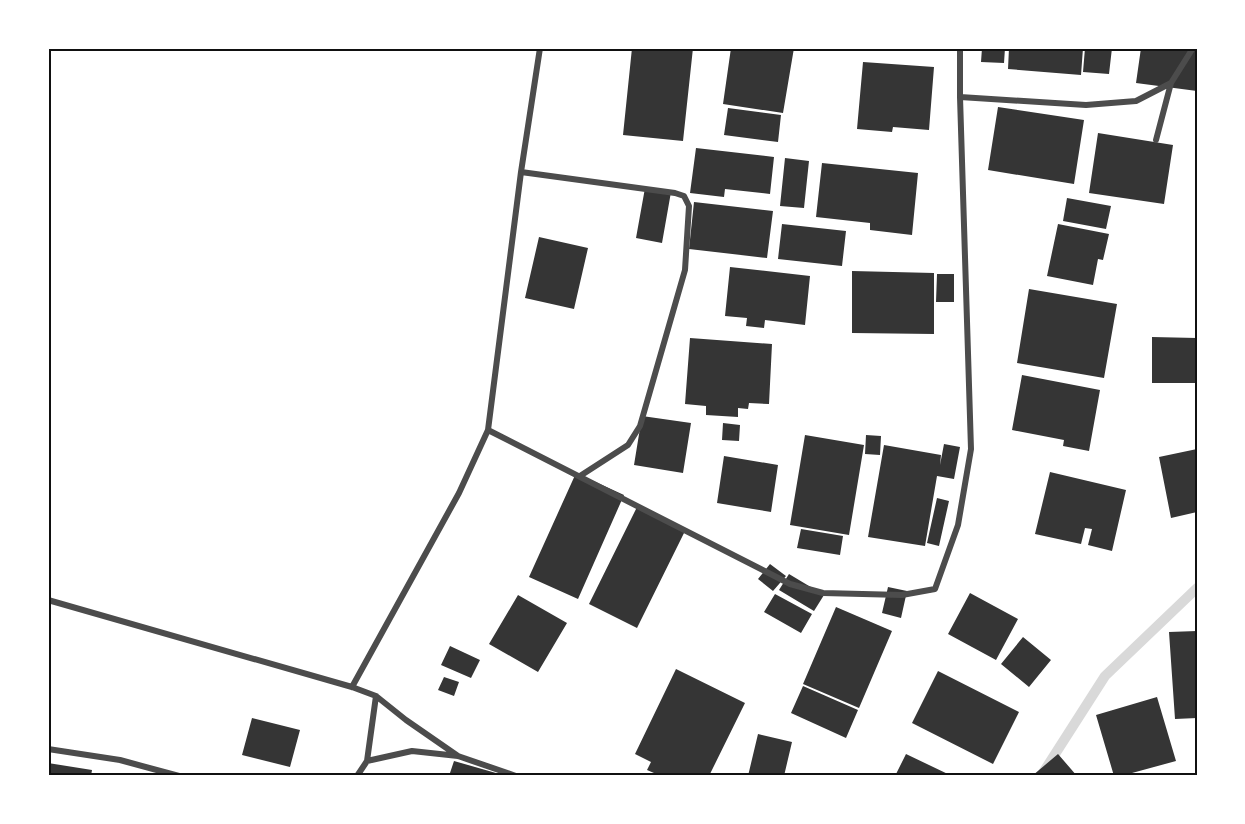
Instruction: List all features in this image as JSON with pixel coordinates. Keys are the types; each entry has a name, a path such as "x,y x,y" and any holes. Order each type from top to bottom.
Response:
{"street":[{"path":"351,687 459,493 488,430 521,172 540,48"},
{"path":"488,430 790,584 823,593 902,595 935,589 958,525 971,449 960,48"},
{"path":"1156,140 1171,83 1193,48"},
{"path":"960,97 1086,105 1136,101 1171,83"},
{"path":"521,172 675,193 684,196 689,206 685,270 640,426 628,445 580,476"},
{"path":"48,600 376,696 458,756"},
{"path":"357,776 367,761 376,696"},
{"path":"48,749 120,760 179,776"},
{"path":"367,761 412,751 458,756 516,776"}],"building":[{"path":"632,48 693,48 683,141 623,135"},
{"path":"731,48 794,48 783,113 723,104"},
{"path":"982,48 1005,48 1004,63 981,62"},
{"path":"1009,48 1083,48 1081,75 1008,69"},
{"path":"1085,48 1112,48 1109,74 1083,72"},
{"path":"1141,48 1197,48 1197,91 1136,83"},
{"path":"863,62 934,67 929,130 893,127 892,132 857,129"},
{"path":"998,107 1084,120 1074,184 988,170"},
{"path":"728,108 781,115 778,142 724,135"},
{"path":"1098,133 1173,145 1164,204 1089,193"},
{"path":"696,148 774,157 770,194 725,189 724,197 690,193"},
{"path":"785,158 809,161 804,208 780,206"},
{"path":"822,163 918,173 912,235 870,230 870,223 816,217"},
{"path":"645,188 671,192 662,243 636,238"},
{"path":"1067,198 1111,206 1106,229 1063,221"},
{"path":"694,202 773,211 767,258 689,249"},
{"path":"782,224 846,231 842,266 778,259"},
{"path":"1058,224 1109,234 1103,260 1098,259 1093,285 1047,276"},
{"path":"539,237 588,248 574,309 525,298"},
{"path":"730,267 810,276 805,325 765,320 764,328 746,326 747,318 725,316"},
{"path":"852,271 934,273 934,334 852,333"},
{"path":"937,274 954,274 954,302 936,302"},
{"path":"1029,289 1117,304 1104,378 1017,363"},
{"path":"1152,337 1197,338 1197,383 1152,383"},
{"path":"690,338 772,344 769,404 749,403 748,409 738,408 738,417 706,415 706,406 685,404"},
{"path":"1022,375 1100,390 1089,451 1063,446 1064,440 1012,430"},
{"path":"642,416 691,423 683,473 634,465"},
{"path":"723,423 740,425 739,441 722,440"},
{"path":"805,435 864,445 849,535 790,525"},
{"path":"866,435 881,436 880,455 865,454"},
{"path":"944,444 960,447 954,479 937,476 925,546 868,537 884,445 941,455 940,465"},
{"path":"1197,449 1197,512 1171,518 1159,457"},
{"path":"724,456 778,465 771,512 717,503"},
{"path":"1050,472 1126,490 1112,551 1088,545 1092,529 1085,528 1081,544 1035,534"},
{"path":"576,473 624,495 578,599 529,577"},
{"path":"937,498 949,501 939,546 927,543"},
{"path":"637,507 685,531 637,628 589,604"},
{"path":"801,529 843,536 840,555 797,548"},
{"path":"770,564 786,576 773,591 758,579"},
{"path":"789,574 824,595 814,611 779,590"},
{"path":"888,587 907,591 901,618 882,613"},
{"path":"970,593 1018,619 996,660 948,634"},
{"path":"775,594 812,614 801,633 764,612"},
{"path":"518,595 567,623 538,672 489,644"},
{"path":"836,607 892,631 859,708 803,684"},
{"path":"1197,631 1197,718 1175,719 1169,632"},
{"path":"1023,637 1051,660 1029,687 1001,664"},
{"path":"450,646 480,660 471,678 441,665"},
{"path":"676,669 745,703 709,776 661,776 647,770 651,762 635,754"},
{"path":"938,671 1019,712 993,764 912,723"},
{"path":"444,677 459,682 454,696 438,690"},
{"path":"803,686 858,710 846,738 791,713"},
{"path":"1157,697 1176,761 1114,776 1096,715"},
{"path":"252,718 300,730 290,767 242,755"},
{"path":"758,734 792,742 784,776 748,776"},
{"path":"906,754 952,776 895,776"},
{"path":"1058,754 1077,776 1032,776"},
{"path":"454,761 503,775 503,776 449,776"},
{"path":"48,763 92,770 91,776 48,776"}],"waterway":[{"path":"1041,776 1105,676 1197,588"}]}
